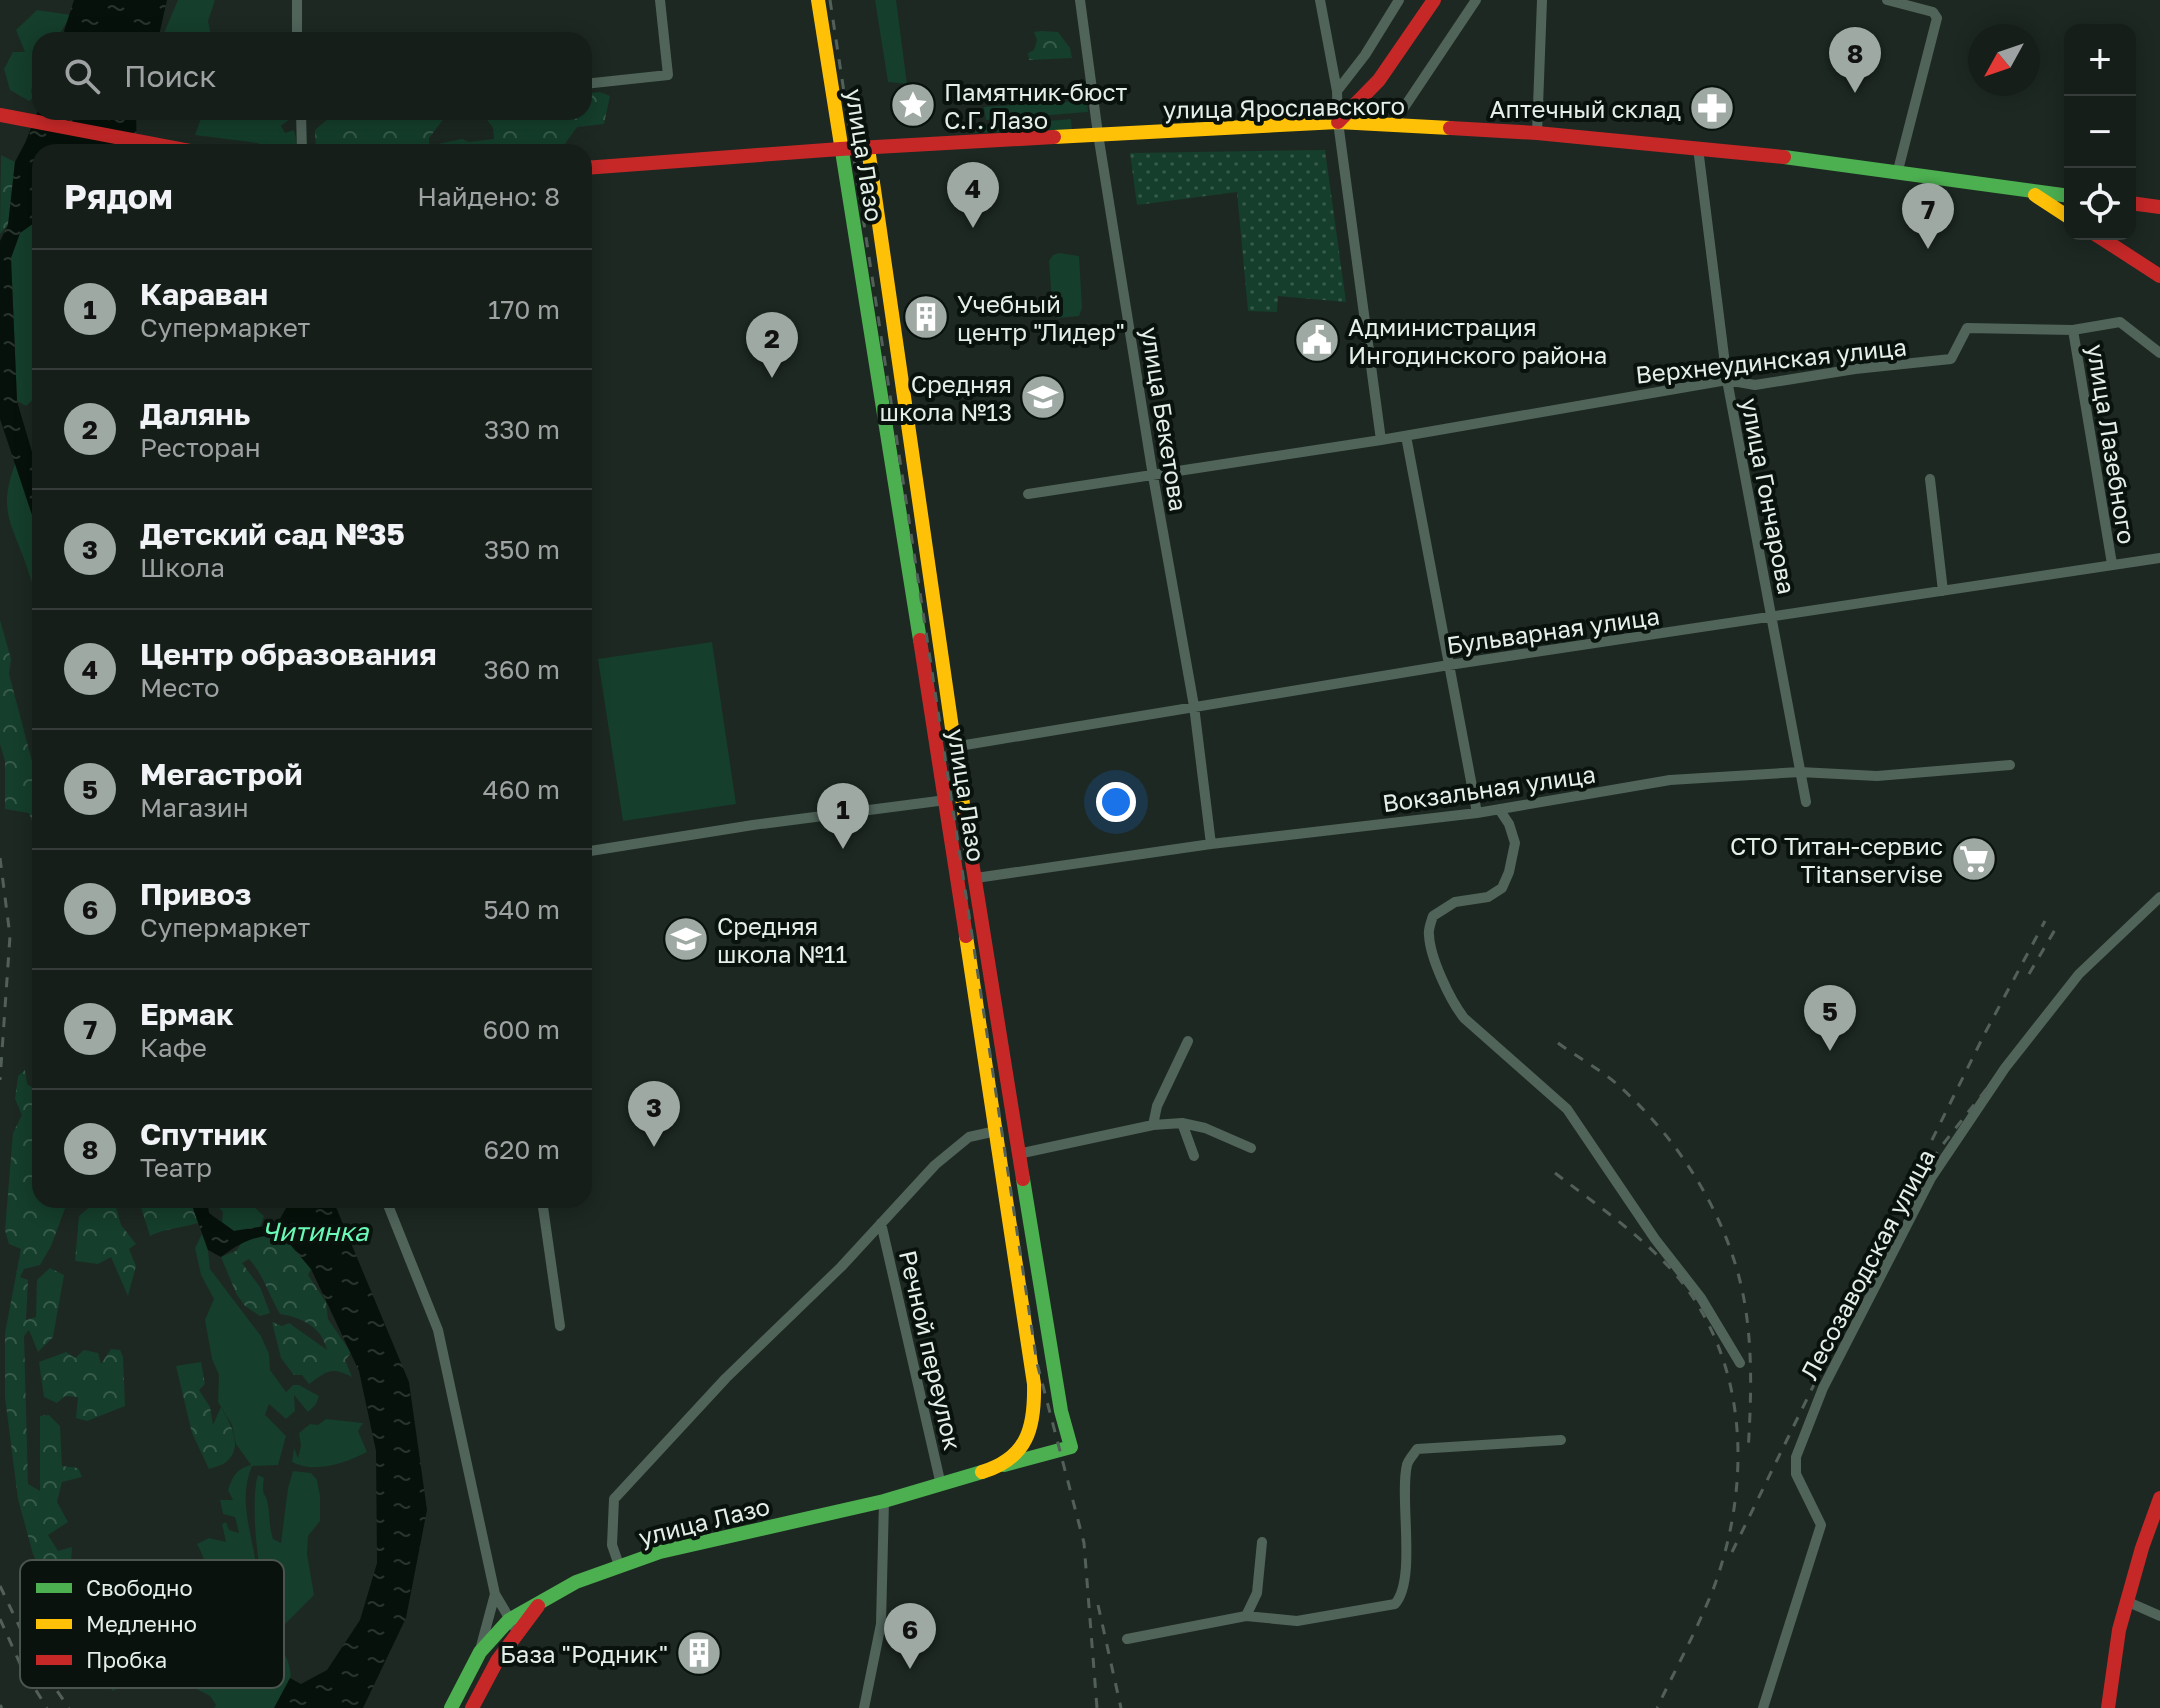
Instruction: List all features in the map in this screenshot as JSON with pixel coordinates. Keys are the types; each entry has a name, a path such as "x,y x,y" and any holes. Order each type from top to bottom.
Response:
{"main road":[{"name":"улица Лазо","path":"818,0 946,800 1034,1384 1035,1413 1031,1432 1021,1448 994,1468"},
{"path":"1338,122 1361,103 1387,72 1434,0"},
{"path":"0,115 152,144"},
{"name":"улица Ярославского","path":"592,167 840,149 1338,122 1537,133 1698,148 2064,195"},
{"name":"улица Лазо","path":"451,1708 480,1652 514,1627 540,1602 576,1582 660,1552 884,1501 1071,1447 1061,1411 953,747 868,148"},
{"name":"улица Ярославского","path":"2030,192 2064,214"},
{"path":"2136,203 2159,204"},
{"path":"2104,240 2160,276"},
{"path":"2108,1708 2126,1601 2160,1498"},
{"name":"улица Лазо","path":"472,1708 514,1627"}],"street":[{"path":"297,0 297,32"},
{"path":"592,83 668,75 660,0"},
{"name":"улица Бекетова","path":"1080,0 1098,134 1153,476 1194,706 1211,844"},
{"path":"1320,0 1337,91 1338,122 1381,440"},
{"path":"1337,91 1365,55 1399,0"},
{"path":"1393,124 1476,0"},
{"path":"1537,133 1542,0"},
{"path":"1887,0 1933,12 1937,18 1897,174"},
{"path":"301,120 302,144"},
{"name":"улица Гончарова","path":"1698,148 1727,380 1806,802"},
{"name":"Верхнеудинская улица","path":"1028,494 1406,436 1727,380 1755,385 1855,369 1951,359 1967,328 2073,330 2120,322 2160,353"},
{"name":"улица Лазебного","path":"2073,330 2112,564"},
{"path":"1406,436 1477,813"},
{"path":"1930,479 1943,591"},
{"name":"Бульварная улица","path":"953,747 1449,665 2160,558"},
{"name":"Вокзальная улица","path":"976,878 1211,844 1477,813 1670,780 1800,772 1877,776 2010,765"},
{"path":"592,851 753,825 946,800"},
{"path":"1499,809 1509,824 1515,843 1509,872 1502,888 1488,897 1455,902 1433,916 1428,934 1442,981 1453,1005 1464,1018 1567,1109 1655,1239 1701,1298 1740,1363"},
{"name":"Лесозаводская улица","path":"1763,1708 1821,1525 1796,1474 1796,1457 1823,1388 1931,1178 2005,1068 2079,974 2160,897"},
{"path":"1153,1125 1157,1106 1188,1041"},
{"path":"1018,1154 1153,1125 1182,1123 1205,1128 1251,1148"},
{"path":"1182,1123 1194,1156"},
{"path":"619,1565 612,1545 614,1499 726,1378 841,1267 935,1165 969,1137 996,1131"},
{"path":"389,1208 438,1330 495,1594 514,1627"},
{"path":"543,1208 560,1326"},
{"name":"Речной переулок","path":"881,1223 941,1485"},
{"path":"1127,1639 1246,1616 1297,1621 1395,1604 1401,1596 1405,1564 1407,1463 1417,1449 1561,1440"},
{"path":"864,1708 881,1624 884,1501"},
{"path":"1246,1616 1257,1593 1262,1542"},
{"path":"480,1652 495,1594"},
{"path":"2126,1601 2160,1616"}],"green space":[{"path":"178,0 215,0 208,21 210,32 164,32"},
{"path":"875,0 896,0 907,84 888,82"},
{"path":"37,10 71,15 61,32 32,32 32,99 29,101 10,90 4,69 13,52 25,52 16,30"},
{"path":"1034,32 1058,32 1070,48 1072,58 1029,60 1028,53 1034,50 1037,40"},
{"path":"1076,91 1086,91 1088,112 986,120 984,107 1076,101"},
{"path":"592,93 610,96 604,124 577,127 565,144 438,144 462,139 469,142 494,139 493,128 487,120 592,120"},
{"path":"1071,119 1072,130 966,133 965,128"},
{"path":"201,120 288,120 281,126 285,133 294,130 297,143 260,144 195,135"},
{"path":"327,120 443,120 429,138 429,144 316,144 315,130"},
{"path":"1325,150 1346,302 1278,296 1277,312 1248,311 1237,192 1137,205 1130,153"},
{"path":"1,155 15,162 8,225 0,234"},
{"path":"32,224 32,401 26,406 17,401 11,258 20,233"},
{"path":"1059,253 1079,256 1082,308 1079,316 1058,318 1053,315 1049,261"},
{"path":"16,461 32,513 32,581 8,510 11,476"},
{"path":"0,620 11,659 9,674 32,761 32,821 29,813 5,809 5,761 0,744"},
{"path":"712,642 736,804 623,821 598,659"},
{"path":"25,1070 27,1084 32,1088 32,1208 65,1208 51,1246 40,1265 24,1269 20,1277 28,1280 26,1320 36,1317 37,1280 50,1268 64,1275 53,1337 38,1352 29,1330 24,1336 28,1484 40,1491 40,1416 49,1415 60,1426 62,1466 78,1468 82,1477 62,1482 57,1502 68,1522 48,1535 58,1551 72,1547 71,1560 35,1560 18,1499 5,1397 5,1333 21,1249 9,1244 5,1230 13,1133 22,1115 15,1099 18,1076"},
{"path":"88,1208 116,1208 121,1225 136,1244 129,1249 136,1266 128,1296 111,1257 98,1264 75,1261 79,1216"},
{"path":"141,1208 193,1208 198,1223 150,1236"},
{"path":"219,1208 255,1208 264,1216 260,1227 234,1231 222,1222 223,1212"},
{"path":"202,1234 210,1269 261,1336 269,1354 270,1370 286,1392 293,1385 299,1385 319,1396 308,1412 294,1395 295,1411 286,1419 269,1404 265,1415 286,1436 278,1465 252,1466 247,1482 247,1516 255,1560 204,1560 197,1544 209,1538 226,1542 222,1524 226,1522 229,1530 239,1533 235,1517 223,1514 220,1500 233,1500 228,1490 234,1477 238,1471 251,1465 236,1444 232,1425 218,1402 219,1375 212,1359 205,1320 214,1299 201,1275 195,1248"},
{"path":"270,1235 283,1236 311,1269 308,1275 326,1302 328,1319 351,1353 345,1360 352,1377 334,1371 309,1384 302,1375 294,1375 281,1358 272,1322 282,1326 289,1323 327,1350 324,1342 310,1324 280,1314 249,1259 242,1263 260,1287 270,1313 260,1316 245,1306 237,1295 221,1257 236,1251 243,1241"},
{"path":"111,1349 120,1350 123,1357 125,1406 87,1421 76,1418 78,1397 65,1396 57,1403 44,1397 39,1362 66,1352 75,1358 84,1350 98,1353 101,1364"},
{"path":"201,1362 205,1384 199,1390 210,1407 213,1425 221,1407 235,1442 227,1461 209,1469 192,1433 176,1366"},
{"path":"326,1419 363,1423 358,1431 367,1452 350,1460 320,1467 292,1462 294,1448 298,1458 301,1446 299,1433 310,1424 318,1425"},
{"path":"293,1471 311,1473 317,1480 320,1496 320,1521 308,1536 307,1554 314,1595 284,1625 284,1560 259,1560 258,1557 255,1502 258,1475 264,1478 263,1492 273,1539 281,1543"},
{"path":"285,1654 291,1672 290,1680 274,1708 214,1708 216,1705 210,1696 195,1688 284,1688"}],"water":[{"path":"74,0 167,0 160,32 64,31"},
{"path":"34,120 136,120 137,144 32,144 32,224 20,233 11,258 17,401 32,452 32,515 0,419 0,241 8,225 15,162"},
{"name":"Читинка","path":"193,1208 208,1208 209,1213 234,1231 277,1224 286,1208 336,1208 409,1382 427,1510 406,1618 363,1708 274,1708 290,1678 301,1684 327,1670 360,1620 377,1563 376,1451 359,1371 311,1269 283,1236 250,1240 221,1257 208,1250"}],"railway":[{"path":"830,0 1037,1363 1084,1543 1097,1708"},
{"path":"0,858 10,936 0,1080"},
{"path":"1923,1158 2045,921"},
{"path":"2029,974 2056,928"},
{"path":"1558,1043 1611,1079 1641,1107 1682,1157 1715,1213 1738,1274 1748,1323 1751,1378 1748,1452"},
{"path":"1732,1552 1898,1213 1940,1148 1992,1082"},
{"path":"1555,1173 1655,1253 1695,1300 1715,1338 1728,1378 1736,1419 1738,1461 1735,1504 1727,1546 1708,1602 1657,1708"},
{"path":"0,1586 20,1628"},
{"path":"1098,1605 1121,1708"},
{"path":"0,1619 20,1664"},
{"path":"34,1688 47,1708"},
{"path":"55,1688 69,1708"}],"traffic: fast":[{"path":"841,145 920,640"},
{"path":"1784,157 2064,195"},
{"path":"1004,1465 1071,1447 1061,1411 1023,1179"},
{"path":"451,1708 480,1652 509,1620 576,1582 660,1552 884,1501 982,1472"}],"traffic: slow":[{"path":"818,0 841,145"},
{"path":"1054,137 1338,122 1450,128"},
{"path":"868,148 965,818"},
{"path":"2035,195 2064,214"},
{"path":"966,936 1034,1384 1033,1414 1026,1439 1010,1458 982,1472"}],"traffic: jam":[{"path":"1338,122 1379,80 1434,0"},
{"path":"0,115 153,144"},
{"path":"1450,128 1537,133 1784,157"},
{"path":"592,167 1054,137"},
{"path":"2136,204 2160,207"},
{"path":"2104,240 2160,276"},
{"path":"920,640 966,936"},
{"path":"965,818 1023,1179"},
{"path":"2108,1708 2119,1630 2160,1498"},
{"path":"472,1708 497,1661 538,1606"}],"place":[{"name":"Спутник","path":"1855,93"},
{"name":"Памятник-бюст С.Г. Лазо","path":"913,105"},
{"name":"Аптечный склад","path":"1712,108"},
{"name":"Центр образования","path":"973,228"},
{"name":"Ермак","path":"1928,249"},
{"name":"Учебный центр \"Лидер\"","path":"926,317"},
{"name":"Администрация Ингодинского района","path":"1317,340"},
{"name":"Далянь","path":"772,378"},
{"name":"Средняя школа №13","path":"1043,397"},
{"name":"Караван","path":"843,849"},
{"name":"СТО Титан-сервис Titanservise","path":"1974,859"},
{"name":"Средняя школа №11","path":"686,939"},
{"name":"Мегастрой","path":"1830,1051"},
{"name":"Детский сад №35","path":"654,1147"},
{"name":"База \"Родник\"","path":"699,1653"},
{"name":"Привоз","path":"910,1669"}]}
